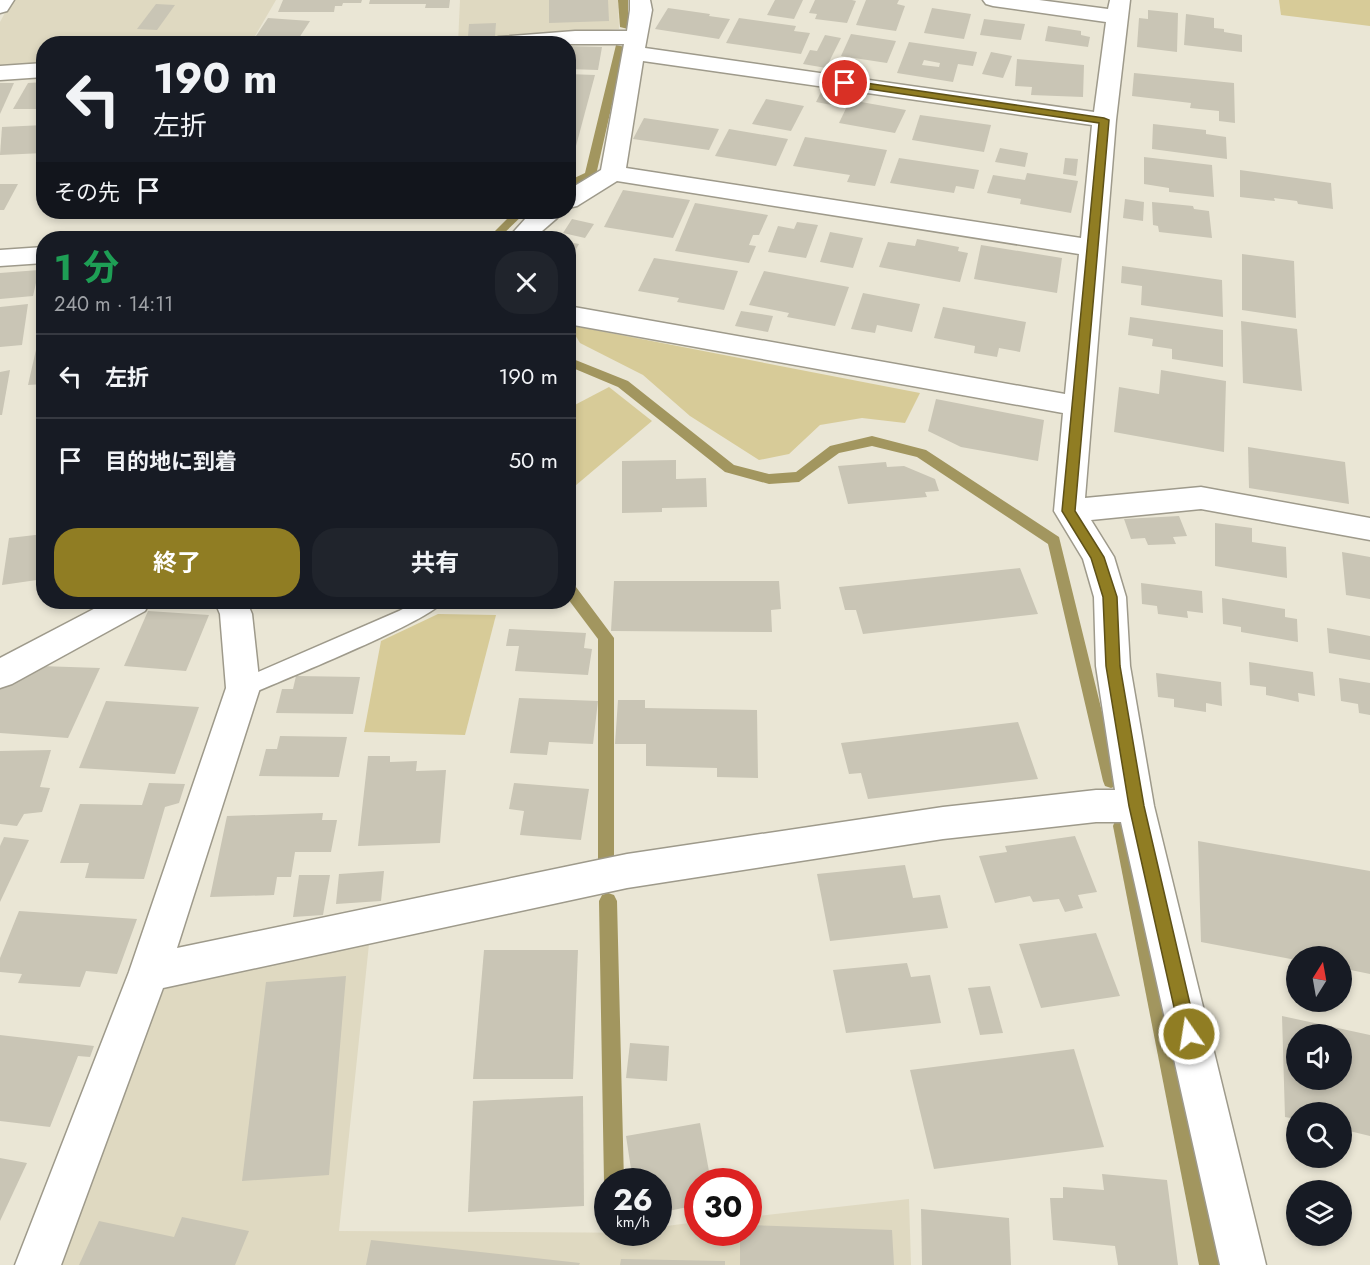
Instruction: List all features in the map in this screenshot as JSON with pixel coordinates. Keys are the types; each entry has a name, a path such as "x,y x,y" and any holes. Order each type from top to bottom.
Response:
{"street":[{"path":"0,7 4,0"},
{"path":"613,173 635,45 640,0"},
{"path":"993,0 1119,9 1104,120 1069,511 1098,557 1110,597 1113,666 1136,806 1243,1265"},
{"path":"576,37 1104,120"},
{"path":"0,73 36,71"},
{"path":"576,196 613,173 1092,248"},
{"path":"527,231 541,219"},
{"path":"0,258 36,256"},
{"path":"576,316 1077,406"},
{"path":"1069,511 1201,498 1370,529"},
{"path":"0,674 121,609"},
{"path":"38,1265 149,972 243,688 234,609"},
{"path":"149,972 627,871 943,823 1096,806 1136,806"}],"lane":[{"path":"243,688 420,609"}],"shaded area":[{"path":"12,0 276,0 255,36 36,36 36,66 0,68 0,22"},
{"path":"460,0 618,0 619,29 544,36 458,36"},
{"path":"1279,0 1370,0 1370,26 1281,15"},
{"path":"576,326 920,393 905,423 862,418 820,425 789,454 759,460 690,416 643,375 580,343 576,336"},
{"path":"609,387 652,421 576,485 576,404"},
{"path":"438,614 496,615 465,735 364,732 381,641"},
{"path":"369,944 339,1231 594,1233 594,1246 672,1246 672,1225 684,1224 684,1246 762,1246 762,1216 909,1199 911,1265 56,1265 166,984"}],"building":[{"path":"283,0 362,0 361,3 343,3 342,6 335,6 334,12 278,12"},
{"path":"370,0 450,0 449,8 425,8 426,4 369,4"},
{"path":"549,0 608,0 609,21 549,23"},
{"path":"775,0 803,0 794,19 767,15"},
{"path":"815,0 856,1 847,23 815,19 817,14 809,13"},
{"path":"866,0 899,0 897,4 905,6 896,31 856,25"},
{"path":"156,4 175,5 157,30 137,29"},
{"path":"668,8 730,19 719,39 655,29"},
{"path":"932,8 971,14 964,39 924,33"},
{"path":"1148,10 1178,13 1177,52 1137,47 1139,18 1148,19"},
{"path":"1186,14 1214,18 1214,28 1242,35 1242,52 1184,45"},
{"path":"268,18 310,21 300,36 256,36"},
{"path":"739,18 796,26 794,31 810,33 801,54 726,43"},
{"path":"984,19 1025,24 1021,40 980,35"},
{"path":"496,23 495,36 468,36 469,24"},
{"path":"1048,26 1081,31 1081,35 1090,37 1088,47 1045,41"},
{"path":"851,34 896,41 887,63 841,56"},
{"path":"825,35 841,38 826,68 803,64 810,50 817,51"},
{"path":"909,42 977,52 973,66 958,64 953,82 897,73","holes":["924,60 940,63 939,67 922,65"]},
{"path":"576,46 602,47 598,70 576,69"},
{"path":"991,52 1012,56 1003,78 982,74"},
{"path":"1017,59 1084,65 1083,97 1031,95 1032,87 1015,86"},
{"path":"1134,73 1234,83 1235,123 1219,121 1219,111 1190,108 1191,103 1132,96"},
{"path":"576,74 595,75 576,146"},
{"path":"36,82 36,109 13,109 28,83"},
{"path":"0,83 14,83 0,114"},
{"path":"822,90 842,93 837,106 816,102"},
{"path":"766,99 804,106 791,131 752,124"},
{"path":"850,100 906,110 895,133 839,123"},
{"path":"920,115 991,125 984,152 912,140"},
{"path":"644,118 719,129 709,150 633,139"},
{"path":"1153,124 1206,130 1206,134 1226,137 1227,159 1152,149"},
{"path":"36,125 36,153 0,155 2,127"},
{"path":"729,129 788,139 776,166 715,156"},
{"path":"805,137 887,150 875,186 847,182 850,175 793,166"},
{"path":"1000,148 1028,153 1025,167 995,162"},
{"path":"1144,157 1212,165 1214,197 1169,192 1169,188 1144,184"},
{"path":"899,158 979,170 974,189 956,186 954,193 890,183"},
{"path":"1065,158 1078,159 1076,176 1063,174"},
{"path":"1240,170 1331,183 1333,209 1274,198 1275,201 1240,197"},
{"path":"1027,173 1078,181 1071,213 1020,204 1021,199 987,193 993,175 1025,180"},
{"path":"0,184 18,184 4,210 0,210"},
{"path":"623,190 690,200 673,238 604,227"},
{"path":"1125,199 1144,202 1143,221 1123,218"},
{"path":"1152,202 1193,206 1194,209 1209,211 1212,238 1159,232 1158,226 1153,225"},
{"path":"695,203 768,215 759,235 753,235 749,245 756,246 749,263 675,251"},
{"path":"572,219 594,224 585,238 576,236 576,231 564,231"},
{"path":"797,222 818,225 806,258 768,252 778,226 794,229"},
{"path":"830,232 863,238 853,268 820,262"},
{"path":"917,239 959,247 958,251 968,253 960,282 879,267 888,242 915,246"},
{"path":"981,245 1062,258 1057,293 974,279"},
{"path":"1242,254 1294,261 1296,318 1242,310"},
{"path":"654,258 738,271 724,310 677,302 679,298 638,291"},
{"path":"1122,266 1222,280 1223,317 1141,305 1142,286 1121,283"},
{"path":"36,270 33,296 0,299 0,273"},
{"path":"764,271 849,287 835,326 787,317 789,313 749,305"},
{"path":"863,293 920,304 912,332 877,325 875,333 851,329"},
{"path":"28,304 22,345 0,347 0,307"},
{"path":"943,307 1026,322 1020,352 999,348 997,357 974,353 975,346 934,338"},
{"path":"741,311 773,316 768,332 735,326"},
{"path":"1130,317 1223,330 1223,367 1172,359 1172,349 1152,346 1153,339 1128,335"},
{"path":"1241,321 1297,329 1302,391 1243,383"},
{"path":"36,350 36,384 28,385"},
{"path":"10,370 2,415 0,415 0,372"},
{"path":"1161,370 1226,381 1224,452 1114,432 1119,387 1159,394"},
{"path":"936,399 1044,420 1038,461 961,447 928,431"},
{"path":"1248,447 1345,462 1349,504 1249,488"},
{"path":"676,460 676,479 706,478 707,507 662,508 662,512 622,513 622,461"},
{"path":"886,462 887,467 904,466 935,479 939,491 925,492 927,497 848,504 838,466"},
{"path":"1179,516 1187,536 1173,537 1176,544 1148,545 1145,538 1131,539 1124,519"},
{"path":"1215,523 1252,528 1252,542 1286,547 1287,578 1215,566"},
{"path":"36,535 36,580 2,585 9,538"},
{"path":"1342,552 1370,557 1370,599 1346,595"},
{"path":"1020,568 1038,614 863,634 856,610 845,610 839,587"},
{"path":"614,581 779,581 781,609 771,610 772,632 611,631"},
{"path":"1141,583 1202,591 1203,613 1187,611 1188,618 1158,614 1157,606 1142,604"},
{"path":"1222,598 1285,609 1285,617 1297,619 1298,642 1241,632 1241,627 1223,624"},
{"path":"148,611 209,615 186,671 124,666"},
{"path":"1327,628 1370,636 1370,660 1329,653"},
{"path":"509,629 586,633 584,648 592,649 588,675 515,671 519,646 506,646"},
{"path":"1249,662 1313,672 1315,696 1298,693 1299,702 1266,695 1266,687 1250,685"},
{"path":"40,666 100,668 68,738 0,733 0,688"},
{"path":"1156,673 1221,682 1222,706 1206,703 1206,712 1174,707 1174,699 1158,697"},
{"path":"296,676 360,677 353,714 276,713 282,689 293,689"},
{"path":"1339,678 1370,683 1370,715 1359,713 1358,704 1341,701"},
{"path":"519,698 598,701 593,744 549,742 547,755 510,753"},
{"path":"618,700 645,700 645,708 757,710 758,778 717,777 717,768 646,766 646,744 615,744"},
{"path":"106,701 199,707 175,774 79,768"},
{"path":"1018,722 1038,779 868,799 861,773 849,774 841,743"},
{"path":"280,736 347,737 339,777 259,776 266,749 277,749"},
{"path":"51,750 40,787 50,788 42,812 24,814 17,826 0,824 0,751"},
{"path":"368,756 390,756 390,762 417,761 416,771 446,770 440,843 358,846"},
{"path":"149,783 185,784 179,803 165,807 144,879 85,878 89,863 60,863 80,804 142,805"},
{"path":"514,783 589,789 581,840 520,835 524,811 509,809"},
{"path":"323,813 322,820 337,820 331,852 295,852 291,877 277,877 274,895 210,897 227,816"},
{"path":"1075,836 1097,892 1078,895 1083,908 1065,912 1059,899 1033,902 1030,896 995,903 979,856 1007,852 1005,846"},
{"path":"4,837 29,840 0,902 0,846"},
{"path":"1198,841 1370,871 1370,974 1352,970 1352,946 1286,946 1286,958 1201,942"},
{"path":"905,865 913,898 940,895 948,928 830,941 817,874"},
{"path":"384,871 381,901 336,904 339,874"},
{"path":"299,875 330,875 323,915 293,917"},
{"path":"19,911 137,919 117,974 86,971 80,987 18,983 22,974 0,972 0,958"},
{"path":"1096,933 1120,996 1041,1008 1019,944"},
{"path":"484,950 578,950 573,1079 473,1079"},
{"path":"907,963 911,977 930,975 941,1023 846,1033 833,970"},
{"path":"346,976 329,1175 242,1181 266,982"},
{"path":"990,986 1003,1033 980,1035 968,988"},
{"path":"1282,1016 1319,1024 1286,1024 1286,1090 1352,1090 1352,1031 1370,1035 1370,1136 1352,1132 1352,1102 1286,1102 1286,1117"},
{"path":"0,1035 94,1046 90,1057 78,1056 50,1127 0,1121"},
{"path":"630,1043 669,1046 667,1081 626,1078"},
{"path":"1074,1049 1104,1147 934,1169 910,1070"},
{"path":"583,1096 584,1206 468,1212 473,1101"},
{"path":"700,1123 708,1168 684,1168 684,1208 672,1210 672,1168 631,1168 626,1136"},
{"path":"0,1158 27,1163 0,1221"},
{"path":"1102,1174 1167,1180 1178,1265 1118,1265 1115,1246 1053,1240 1050,1198 1063,1198 1063,1187 1104,1190"},
{"path":"921,1209 1009,1218 1011,1265 922,1265"},
{"path":"182,1217 249,1231 235,1265 79,1265 99,1221 174,1237"},
{"path":"762,1225 892,1230 894,1265 740,1265 740,1246 762,1246"},
{"path":"371,1240 580,1263 579,1265 366,1265"},
{"path":"621,1259 725,1261 725,1265 620,1265"}],"waterway":[{"path":"623,0 625,27"},
{"path":"576,182 590,175 620,47"},
{"path":"500,231 513,219"},
{"path":"576,364 623,384 730,469 769,479 799,477 835,449 872,441 921,453 1054,541 1111,781"},
{"path":"576,598 606,638 606,859"},
{"path":"1121,826 1209,1265"},
{"path":"608,901 614,1168"}],"route":[{"path":"845,83 1104,120 1069,511 1098,557 1110,597 1113,666 1136,806 1189,1034"}]}
